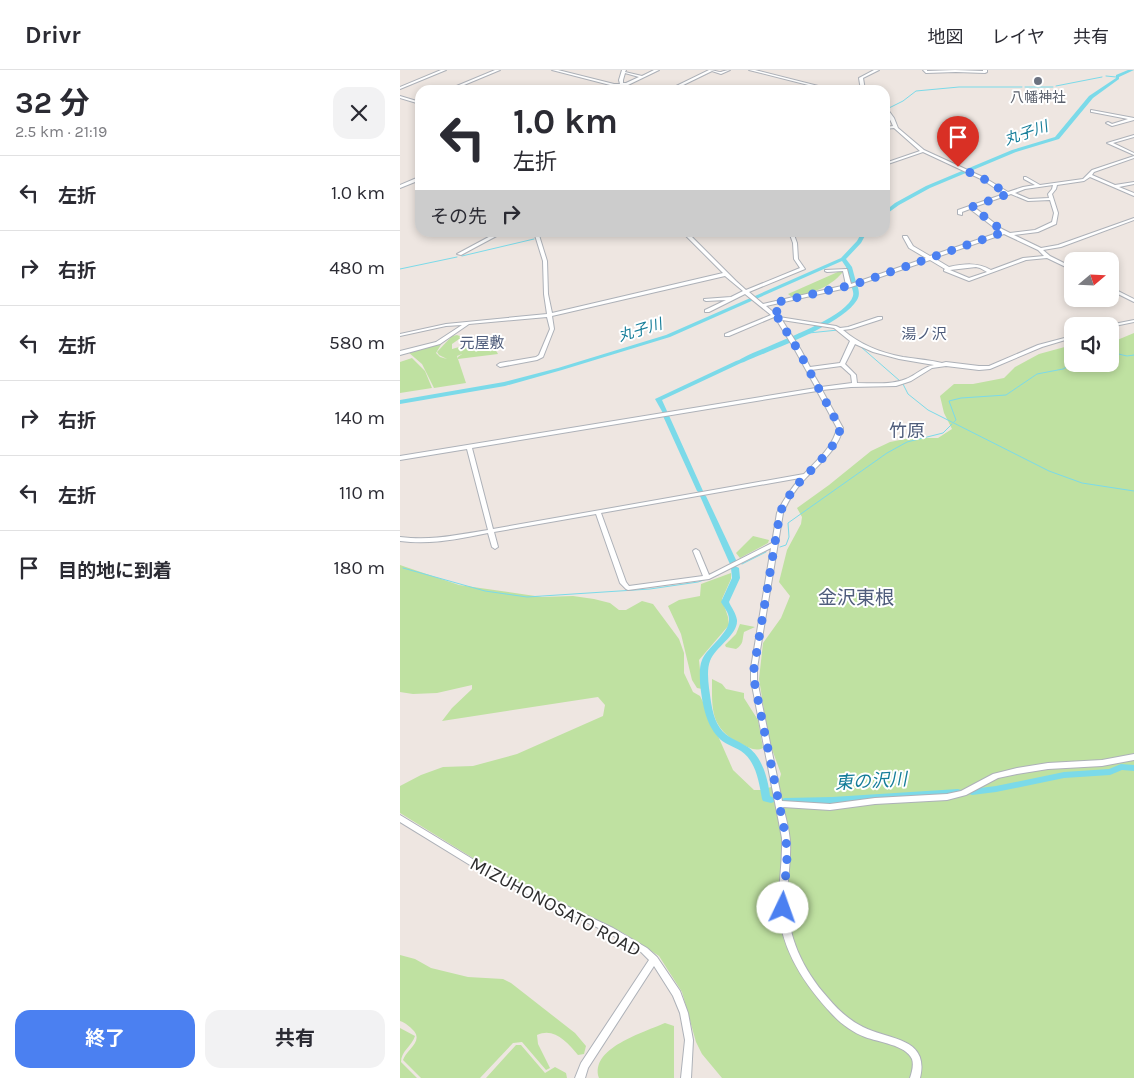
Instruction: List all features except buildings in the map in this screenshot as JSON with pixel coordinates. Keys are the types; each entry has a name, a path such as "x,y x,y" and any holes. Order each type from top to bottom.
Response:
{"street":[{"path":"400,88 444,70"},
{"path":"461,85 498,70"},
{"path":"554,70 609,84 621,85 657,70"},
{"path":"680,85 711,70 721,74 728,70"},
{"path":"751,70 812,85"},
{"path":"862,85 861,78 878,70"},
{"path":"925,70 930,73 956,71 985,72 985,70"},
{"path":"621,85 623,71 643,77"},
{"path":"400,97 415,102"},
{"path":"1092,111 1134,119"},
{"path":"890,115 895,127 923,151 976,175 1010,194 1028,200 1052,198"},
{"path":"1108,123 1112,125 1134,119"},
{"path":"890,128 895,127"},
{"path":"1134,136 1109,143 1134,156"},
{"path":"890,162 923,151"},
{"path":"960,214 960,211 1039,186 1084,180 1098,169 1134,156"},
{"path":"1089,175 1134,195"},
{"path":"1025,178 1039,186"},
{"path":"400,187 415,180"},
{"path":"1115,186 1134,183"},
{"path":"1010,234 1036,231 1054,223 1056,213 1050,194 1055,185"},
{"path":"972,207 1004,232 1040,249 1048,257 1064,265"},
{"path":"1040,249 1059,246 1134,219"},
{"path":"762,305 849,286 1004,232"},
{"path":"459,254 492,237"},
{"path":"500,365 533,360 541,356 552,329 544,262 537,237"},
{"path":"689,237 745,292 779,317 840,329 850,328 880,318"},
{"path":"707,311 745,292 802,269 796,259 792,237"},
{"path":"905,238 911,247 947,268 976,266 990,272"},
{"path":"947,268 948,272 969,280 1029,258 1048,257"},
{"path":"827,271 845,270 849,286"},
{"path":"400,335 434,327 549,314 726,274"},
{"path":"1119,292 1132,299"},
{"path":"706,300 737,297"},
{"path":"774,303 779,317 838,422 839,433 832,446 785,500 780,513 754,668 754,680 780,804 787,858 783,908 790,946 798,962 824,1001 843,1020 866,1033 896,1043 914,1054 918,1062 915,1078"},
{"path":"727,335 779,317"},
{"path":"1119,324 1134,321"},
{"path":"400,353 438,343 468,323"},
{"path":"840,329 853,340 890,356 979,368 990,367 1040,346 1064,339"},
{"path":"842,364 844,355 852,348 853,340"},
{"path":"809,369 842,364"},
{"path":"842,364 852,376 855,384"},
{"path":"400,458 820,389 855,384 904,382 930,367 941,364"},
{"path":"469,446 495,548"},
{"path":"400,539 432,541 491,532 806,475"},
{"path":"598,512 623,583 628,588 707,578 774,544"},
{"path":"696,551 707,578"},
{"path":"780,804 830,807 875,801 947,797 963,793 996,776 1017,771 1048,766 1102,763 1134,757"},
{"name":"MIZUHONOSATO ROAD","path":"400,818 486,871 610,930 644,950 654,959 677,994 684,1013 689,1040 686,1078"},
{"path":"580,1078 584,1066 654,959"}],"green space":[{"path":"840,271 843,272 838,278 820,289 792,297 788,294"},
{"path":"1134,333 1134,1078 722,1078 702,1054 696,1042 682,992 659,956 625,934 489,868 400,813 400,786 421,775 443,767 473,766 517,754 603,716 605,705 598,697 442,721 452,708 472,689 472,685 437,693 413,694 400,692 400,565 459,585 542,597 573,596 594,599 610,603 619,610 626,610 642,601 653,604 679,639 684,653 684,673 693,692 700,696 733,770 754,790 771,787 779,781 781,774 769,741 759,679 763,643 781,618 790,596 779,582 787,550 801,524 802,517 797,508 871,451 890,442 910,438 938,438 952,429 944,413 940,396 954,384 973,384 1004,378 1015,367 1039,354 1064,347 1064,372 1119,372 1119,339"},
{"path":"452,336 462,337 452,344 452,349 488,339 490,340 488,344 492,343 498,354 458,359 466,383 434,388 422,364 408,352 442,343 436,353 440,357 447,359 437,352"},
{"path":"412,358 425,371 432,388 400,393 400,362"},
{"path":"753,536 769,540 768,543 740,558 736,553"},
{"path":"731,573 731,579 722,599 729,625 699,660 702,689 697,688 692,680 681,634 668,606 679,600 700,596 701,584"},
{"path":"740,624 755,627 744,632 742,644 739,647 736,649 726,647 725,645 736,634"},
{"path":"712,679 722,684 726,689 744,693 744,698 758,720 763,748 754,749 741,744 731,738 718,725 713,709"},
{"path":"400,955 415,959 431,968 468,977 503,979 511,983 575,1033 586,1046 584,1054 578,1055 565,1041 555,1034 543,1033 537,1035 538,1044 550,1068 546,1070 522,1042 513,1043 480,1078 421,1078 403,1060 415,1042 416,1035 414,1031 400,1021"},
{"path":"665,1023 674,1026 674,1078 599,1078 598,1067 602,1058 610,1050 633,1036"},
{"path":"400,1028 415,1036 401,1058 401,1062 417,1078 400,1078"},
{"path":"516,1045 521,1045 545,1073 555,1067 566,1073 567,1078 486,1078"}],"waterway":[{"name":"丸子川","path":"890,209 928,187 1014,151 1057,138 1091,97 1118,78 1117,76 1132,70"},
{"path":"1106,76 1116,77"},
{"path":"1056,86 1102,77"},
{"path":"890,108 916,91 959,87 1022,87"},
{"path":"1025,87 1053,87"},
{"name":"丸子川","path":"843,259 862,237"},
{"path":"462,256 534,239"},
{"path":"400,269 457,257"},
{"name":"丸子川","path":"400,402 505,384 668,336 843,259"},
{"name":"東の沢川","path":"843,259 849,267 853,282"},
{"name":"東の沢川","path":"742,361 835,317 854,300 856,296 854,285"},
{"path":"799,334 838,330"},
{"path":"861,347 900,381"},
{"path":"1119,354 1134,355"},
{"name":"東の沢川","path":"665,413 658,399 738,362"},
{"path":"954,422 956,420 949,401 961,398 1006,395 1037,374 1064,368"},
{"path":"903,384 908,394 928,410 1049,471 1082,483 1134,491"},
{"name":"東の沢川","path":"666,416 700,491"},
{"path":"780,547 786,545 789,537 788,523 887,453 907,442 943,433 952,424"},
{"name":"東の沢川","path":"703,496 733,562"},
{"path":"742,564 766,552"},
{"path":"403,568 485,591 527,597 650,589 698,582 718,575"},
{"name":"東の沢川","path":"735,568 736,578 725,602 733,619 733,624 708,655 704,671 705,689 712,721 721,735 751,755 760,773 766,799 771,800"},
{"name":"東の沢川","path":"972,792 1064,775 1110,772 1121,767 1134,768"},
{"name":"東の沢川","path":"785,801 958,792"}],"place":[{"name":"八幡神社","path":"1038,81"}],"district":[{"name":"湯ノ沢","path":"924,334"},
{"name":"元屋敷","path":"482,343"},
{"name":"竹原","path":"907,431"},
{"name":"金沢東根","path":"856,597"}],"route":[{"path":"783,908 787,858 786,838 757,705 754,668 780,513 785,500 832,446 840,428 798,350 778,318 784,318 777,312 774,303 856,284 1004,232 972,207 1008,194 984,179 958,167"}]}
